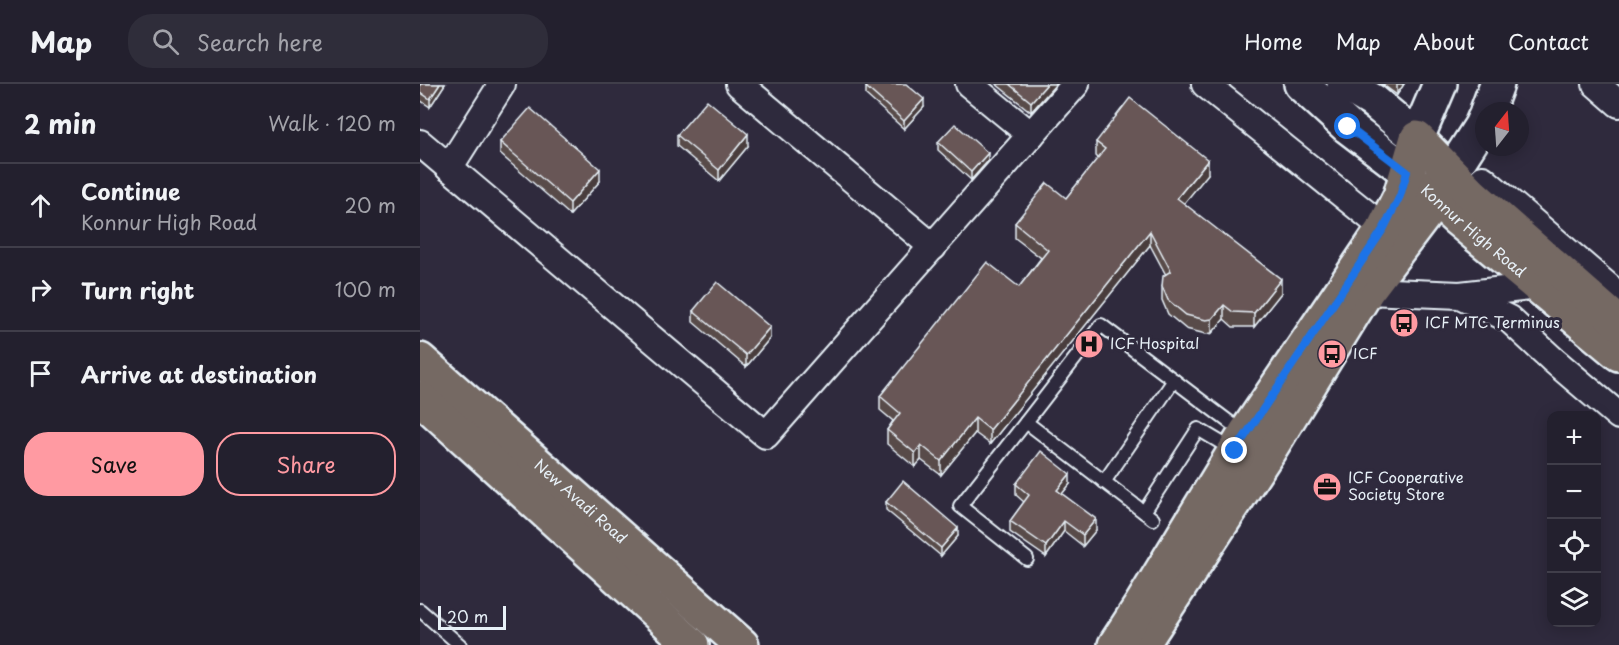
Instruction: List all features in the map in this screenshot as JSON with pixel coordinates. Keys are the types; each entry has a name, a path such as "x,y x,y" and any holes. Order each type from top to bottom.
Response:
{"main road":[{"name":"Konnur High Road","path":"1301,84 1348,127 1407,172 1443,186 1457,219 1619,354"},
{"path":"1344,84 1372,101 1417,138 1443,186 1473,195 1619,323"},
{"path":"1142,645 1251,451 1384,228 1400,196 1417,138 1440,84"},
{"path":"1490,102 1497,84"},
{"path":"1115,645 1251,451 1443,186 1475,135"},
{"name":"New Avadi Road","path":"420,360 742,645"},
{"name":"New Avadi Road","path":"420,398 692,645"}],"street":[{"path":"449,168 502,84"},
{"path":"739,84 933,247"},
{"path":"969,84 1031,135"},
{"path":"420,144 766,435 1076,84"},
{"path":"1204,84 1384,228"},
{"path":"1483,179 1619,296"},
{"path":"1367,291 1460,296 1538,286"},
{"path":"1460,296 1509,319 1619,416"}],"lane":[{"path":"1027,558 960,506 1101,325 1174,380 1251,451"},
{"path":"1104,482 1174,380"},
{"path":"1026,422 1148,516 1198,429 1251,451"},
{"path":"420,610 460,645"}],"building":[{"path":"420,84 440,84 430,99 420,92"},
{"path":"869,84 906,84 924,99 904,121 866,87"},
{"path":"1009,84 1047,84 1031,102"},
{"path":"1130,98 1208,160 1177,198 1281,279 1254,313 1233,312 1224,305 1212,319 1206,320 1186,315 1168,300 1162,286 1163,276 1171,271 1150,231 990,430 975,418 941,461 921,445 915,453 887,430 900,413 880,396 987,262 1019,287 1048,250 1015,223 1047,183 1066,198 1105,149 1096,142"},
{"path":"707,100 748,134 719,170 677,135"},
{"path":"530,108 600,169 570,203 500,142"},
{"path":"955,124 988,153 971,172 938,142"},
{"path":"717,282 770,327 746,355 693,311"},
{"path":"1041,451 1070,474 1057,490 1096,519 1083,535 1064,521 1046,546 1010,521 1029,495 1016,484"},
{"path":"903,481 958,528 941,548 886,502"}],"place":[{"name":"ICF MTC Terminus","path":"1404,323"},
{"name":"ICF Hospital","path":"1089,344"},
{"name":"ICF","path":"1332,354"},
{"name":"ICF Cooperative Society Store","path":"1327,487"}],"route":[{"path":"1235,451 1384,228 1400,196 1407,172 1348,127"}]}
